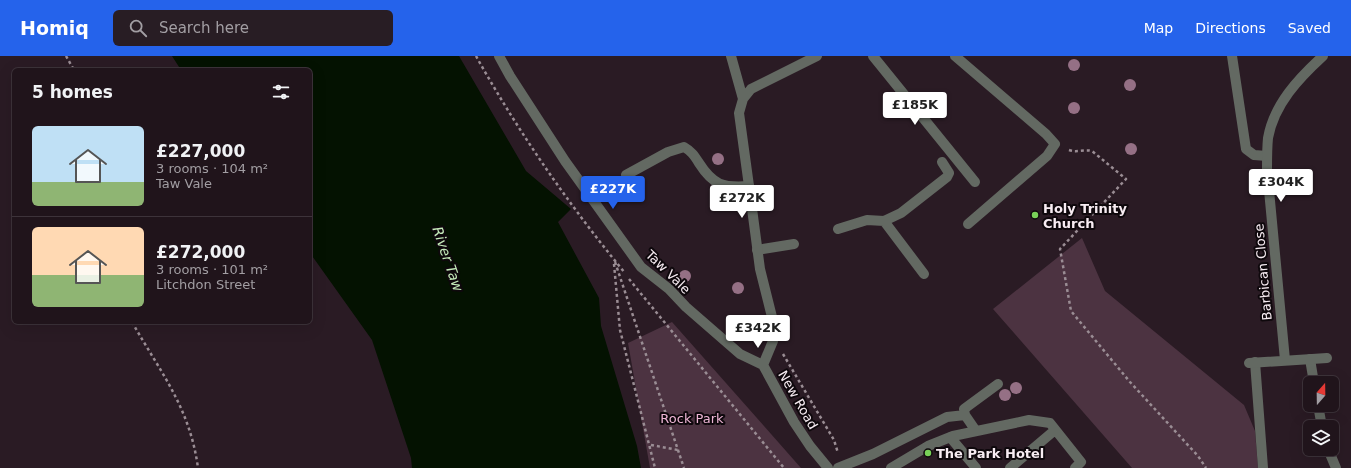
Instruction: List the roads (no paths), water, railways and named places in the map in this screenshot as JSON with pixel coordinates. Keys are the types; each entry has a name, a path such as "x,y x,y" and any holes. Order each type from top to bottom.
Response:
{"street":[{"name":"Taw Vale","path":"499,56 510,76 565,161 641,267 668,289 686,307 740,354"},
{"path":"730,56 743,99"},
{"path":"763,365 773,341 770,307 760,269 739,113 743,99 751,89 816,56"},
{"path":"873,56 975,182"},
{"path":"955,56 1040,129 1055,144 1047,156 968,224"},
{"path":"1232,56 1246,149 1254,155 1267,156"},
{"name":"Barbican Close","path":"1285,360 1267,169 1268,138 1271,127 1285,97 1307,70 1323,56"},
{"path":"626,175 668,152 684,147 691,151 710,178 719,184 729,187 749,186"},
{"path":"838,229 867,220 884,220 901,213 947,176 949,173 942,162"},
{"path":"884,220 924,274"},
{"path":"757,250 794,244"},
{"name":"New Road","path":"740,354 763,365 794,422 810,446 828,468"},
{"path":"1263,468 1252,363 1327,358"},
{"path":"1310,359 1313,376"},
{"path":"976,431 965,415 964,408 998,384"},
{"path":"840,467 873,454 947,417 965,415"},
{"path":"891,468 928,446 950,437 1029,420 1050,423 1081,462 1075,468"},
{"path":"1010,468 1055,430"},
{"path":"950,437 976,468"},
{"path":"1331,456 1336,468"}],"water":[{"name":"River Taw","path":"172,56 459,56 526,171 571,209 558,222 599,298 601,326 637,446 641,468 412,468 411,458 372,340 312,256 312,68 180,68"}],"place":[{"name":"Holy Trinity Church","path":"1035,215"},
{"name":"The Park Hotel","path":"928,453"}],"park label":[{"name":"Rock Park","path":"692,418"}]}
